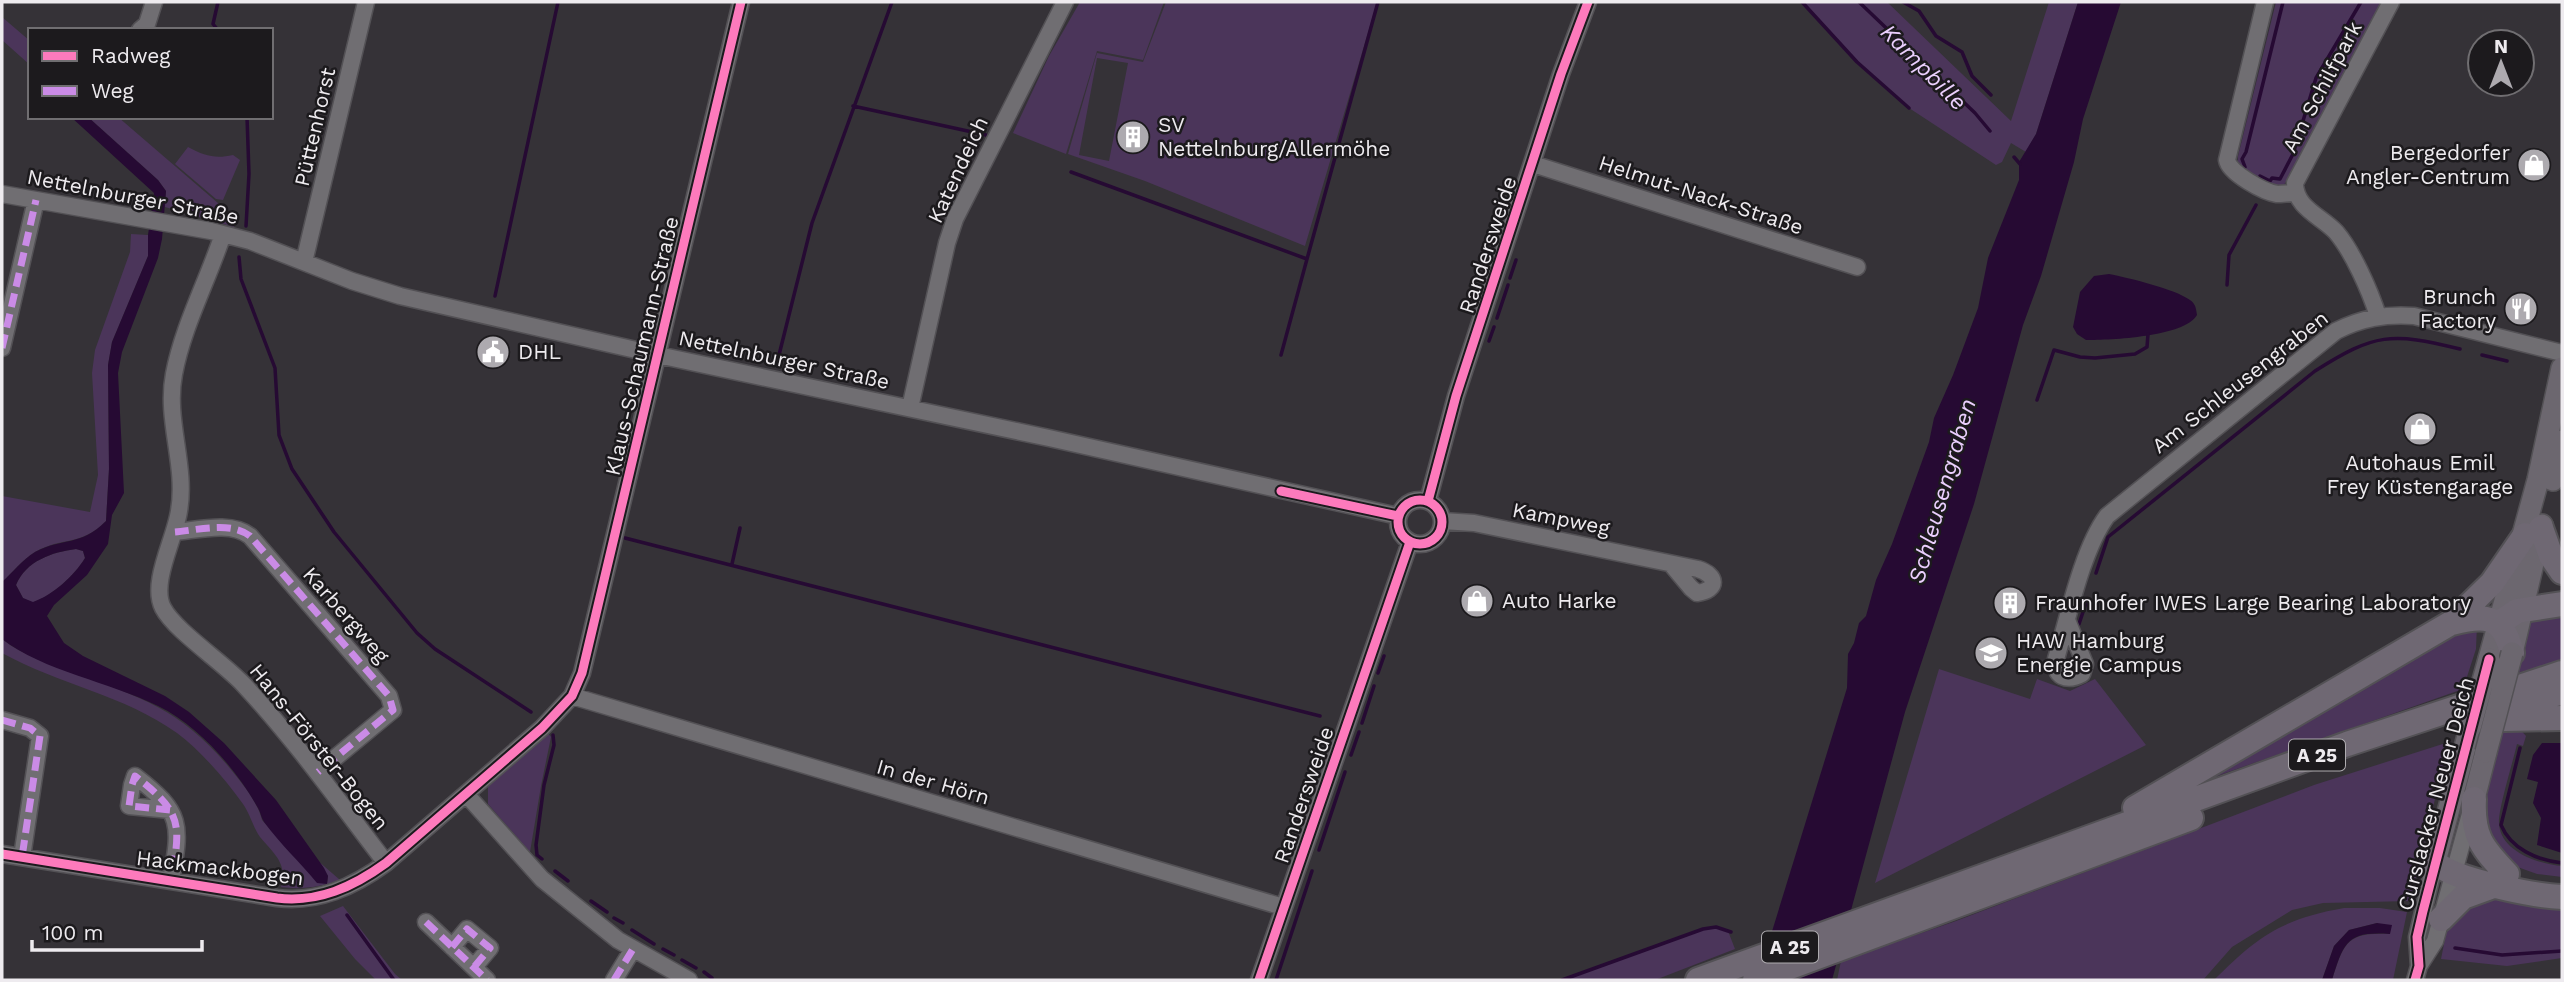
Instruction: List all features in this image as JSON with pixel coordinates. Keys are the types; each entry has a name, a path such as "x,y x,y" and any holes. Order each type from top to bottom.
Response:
{"highway":[{"path":"2074,842 2451,623 2492,583 2533,531 2562,572"},
{"path":"2498,624 2510,614 2562,604"},
{"path":"2451,623 2478,617 2498,624 2506,634 2501,656"},
{"name":"A 25","path":"1755,980 1853,935 2074,842 2347,744 2562,673"},
{"name":"A 25","path":"1698,980 1853,935 2466,721 2562,692"},
{"path":"2466,721 2562,718"},
{"path":"2474,799 2474,824 2480,842 2502,880"},
{"path":"2449,865 2502,880 2539,895 2562,897"},
{"path":"2441,919 2463,897 2502,880 2562,885"}],"main road":[{"name":"Curslacker Neuer Deich","path":"2449,865 2462,760 2501,656 2524,610 2533,531 2562,368"},
{"name":"Curslacker Neuer Deich","path":"2498,624 2533,531 2562,441"},
{"name":"Curslacker Neuer Deich","path":"2474,799 2486,752 2501,656"}],"street":[{"path":"142,28 154,2"},
{"name":"Püttenhorst","path":"304,262 366,2"},
{"name":"Klaus-Schaumann-Straße","path":"572,696 582,673 741,2"},
{"name":"Katendeich","path":"910,408 947,243 958,212 1065,2"},
{"name":"Randersweide","path":"1428,501 1456,396 1588,2"},
{"path":"2265,2 2227,160 2228,167 2234,173 2276,194 2295,193 2298,201 2336,233 2360,273 2378,316"},
{"name":"Am Schilfpark","path":"2295,193 2299,174 2391,2"},
{"name":"Helmut-Nack-Straße","path":"1533,164 1857,267"},
{"name":"Nettelnburger Straße","path":"2,194 223,234 389,293 658,355 1398,516"},
{"path":"2,348 36,200"},
{"name":"Hans-Förster-Bogen","path":"223,234 173,376 172,400 182,485 175,532 158,591 164,610 170,618 244,685 318,772 386,863"},
{"name":"Am Schleusengraben","path":"2067,620 2094,538 2112,510 2319,344 2354,322 2378,316 2425,318 2562,353"},
{"path":"1420,499 1428,501 1439,510 1442,521 1440,531 1431,541 1416,544 1410,542 1399,530 1398,516 1407,504 1420,499"},
{"name":"Kampweg","path":"1442,521 1485,525 1671,564"},
{"name":"Karbergweg","path":"175,532 229,528 242,530 388,696 393,710 318,772"},
{"name":"Randersweide","path":"1259,980 1410,542"},
{"name":"Hackmackbogen","path":"2,854 277,898 305,898 327,894 358,882 386,863 542,728 572,696"},
{"name":"In der Hörn","path":"572,696 1283,907"},
{"path":"2,720 30,728 40,736 22,857"},
{"path":"466,794 542,879 602,928 633,949 689,980"},
{"name":"Curslacker Neuer Deich","path":"2417,973 2417,937 2474,799"},
{"path":"170,810 178,830 171,881"},
{"name":"Curslacker Neuer Deich","path":"2417,973 2435,941 2449,865"},
{"path":"426,922 488,980"},
{"path":"452,947 467,929 490,948 474,967"},
{"path":"614,980 633,949"}],"shaded area":[{"path":"1080,2 1164,2 1143,60 1097,51 1066,154 1013,133 1049,56"},
{"path":"1166,2 1377,2 1305,246 1145,181 1068,154 1097,53 1143,62","holes":["1097,58 1128,63 1109,161 1079,155"]},
{"path":"1802,2 1887,2 2011,121 2049,2 2078,2 2036,134 2026,152 2011,143 2002,162 1996,165 1909,108 1857,62"},
{"path":"2276,2 2384,2 2284,185 2275,188 2237,169"},
{"path":"2,17 28,39 28,63 2,40"},
{"path":"90,119 120,119 233,216 234,227 165,207 166,191 158,180"},
{"path":"188,147 210,156 233,155 240,160 223,200 216,199 175,164"},
{"path":"131,234 148,235 148,256 112,342 108,365 109,469 106,521 88,535 35,552 2,582 2,496 90,512 98,475 92,373 95,350 130,252"},
{"path":"76,549 83,551 85,558 75,572 48,595 32,603 23,598 16,585 26,570 49,555"},
{"path":"2562,611 2562,660 2517,673 2531,615"},
{"path":"2477,624 2476,649 2463,689 2186,787 2463,626"},
{"path":"2,639 36,659 140,698 194,731 243,784 262,820 303,865 327,884 304,888 281,887 281,865 260,837 243,804 212,766 177,733 135,709 2,653"},
{"path":"1939,669 2030,699 2037,679 2070,691 2095,679 2146,745 1875,883"},
{"path":"2517,726 2526,736 2523,746 2517,744 2506,785 2499,817 2501,834 2506,842 2523,855 2543,863 2562,866 2562,877 2537,874 2512,865 2499,856 2479,806 2500,730"},
{"path":"547,732 551,737 530,852 488,804 488,783"},
{"path":"2449,742 2410,901 2323,903 2292,910 2232,947 2203,980 1837,980 1841,961 1956,921 2314,785"},
{"path":"317,860 340,880 327,884 328,876"},
{"path":"2485,895 2562,904 2562,958 2507,966 2441,959 2448,924"},
{"path":"343,906 402,980 376,980 320,916"},
{"path":"2344,908 2380,908 2407,912 2393,980 2332,980 2340,956 2349,942 2364,935 2390,934 2377,923 2349,930 2334,946 2322,980 2214,980 2244,952 2272,932 2322,912"},
{"path":"1716,927 1728,931 1735,949 1655,980 1565,980 1703,929"}],"water":[{"name":"Schleusengraben","path":"2078,2 2121,2 2083,119 2074,162 2041,276 2023,325 1974,504 1905,712 1832,980 1757,980 1847,688 1848,654 1859,623 1866,616 1876,580 1929,442 1934,418 1978,308 1988,258 2019,180 2019,162 2036,134"},
{"path":"73,119 90,119 158,180 166,191 158,258 122,352 118,373 124,493 112,515 108,544 87,575 54,605 47,616 64,643 83,656 165,696 189,712 224,743 276,800 324,868 328,876 327,884 317,883 277,838 228,764 188,725 158,706 37,660 2,639 2,582 35,552 88,535 106,521 109,469 108,365 112,342 148,256 154,193","holes":["76,549 83,551 85,558 69,578 41,599 33,602 23,598 16,585 26,570 41,559"]},
{"path":"2109,274 2151,284 2183,296 2193,303 2197,315 2190,322 2163,333 2086,340 2077,334 2073,327 2080,292 2094,276"},
{"path":"2542,743 2562,743 2562,853 2537,845 2541,818 2533,803 2538,782 2527,779 2533,755"},
{"path":"2377,923 2392,925 2390,934 2356,937 2344,948 2332,980 2322,980 2334,946 2349,930"}],"waterway":[{"path":"216,28 213,24 218,2"},
{"path":"495,296 558,2"},
{"path":"778,359 812,223 892,2"},
{"path":"1307,259 1378,2"},
{"path":"1802,2 1857,62 1909,108"},
{"name":"Kampbille","path":"1859,2 1975,113 1990,131"},
{"path":"1903,2 1919,11 1936,36 1962,52 1972,76 1991,95"},
{"path":"2245,167 2242,159 2246,152 2283,2"},
{"path":"2260,176 2270,181 2272,178 2280,179 2293,154 2316,78 2361,2"},
{"path":"853,106 986,135"},
{"path":"246,226 249,174 247,119"},
{"name":"Kampbille","path":"2014,157 2020,164"},
{"path":"1071,172 1307,259 1281,355"},
{"path":"2227,285 2229,255 2256,205"},
{"path":"239,257 241,279 275,368 279,435 292,469 334,532 417,633 435,649 531,712"},
{"path":"1510,278 1516,260"},
{"path":"1497,318 1508,285"},
{"path":"1489,341 1494,327"},
{"path":"2037,400 2054,350 2095,358 2135,354 2147,347 2148,334"},
{"path":"2096,573 2108,537 2315,371 2336,358 2353,349 2384,339 2417,340 2460,349"},
{"path":"2482,355 2507,361"},
{"path":"732,564 740,528"},
{"path":"625,538 1320,716"},
{"path":"2079,624 2086,603"},
{"path":"1378,673 1384,656"},
{"path":"1362,723 1374,686"},
{"path":"1351,755 1359,732"},
{"path":"542,859 537,855 536,845 544,785 554,745 553,735"},
{"path":"2520,748 2501,825 2511,841 2526,852 2562,863"},
{"path":"1319,850 1345,772"},
{"path":"555,871 568,881"},
{"path":"1276,980 1312,871"},
{"path":"591,901 607,912"},
{"path":"347,915 394,980"},
{"path":"614,918 623,923"},
{"path":"1562,980 1703,929 1716,927 1731,932"},
{"path":"632,930 654,944"},
{"path":"2455,948 2502,955 2562,951"},
{"path":"663,949 674,955"},
{"path":"682,960 696,968"},
{"path":"704,972 712,978"}],"marked path":[{"path":"2,348 36,200"},
{"path":"175,532 224,528 242,531 250,536 389,696 393,710 318,772"},
{"path":"2,720 30,728 40,736 22,857"},
{"path":"170,810 129,806 135,776 162,800 170,810 175,821 177,832 171,881"},
{"path":"426,922 487,980"},
{"path":"452,947 467,929 490,948 474,967"},
{"path":"614,980 633,949"}],"cycle path":[{"path":"2,854 277,898 321,895 348,886 386,863 542,728 572,696 582,673 741,2"},
{"path":"1428,501 1456,396 1561,74 1588,2"},
{"path":"1281,491 1398,516"},
{"path":"1420,500 1436,506 1442,522 1436,538 1420,544 1404,538 1398,522 1404,506 1420,500"},
{"path":"1259,980 1410,542"},
{"path":"2415,980 2419,966 2417,937 2489,659"}],"place":[{"name":"SV Nettelnburg/Allermöhe","path":"1133,137"},
{"name":"Bergedorfer Angler-Centrum","path":"2534,165"},
{"name":"Brunch Factory","path":"2521,309"},
{"name":"DHL","path":"493,352"},
{"name":"Autohaus Emil Frey Küstengarage","path":"2420,429"},
{"name":"Auto Harke","path":"1477,601"},
{"name":"Fraunhofer IWES Large Bearing Laboratory","path":"2010,603"},
{"name":"HAW Hamburg Energie Campus","path":"1991,653"}]}
